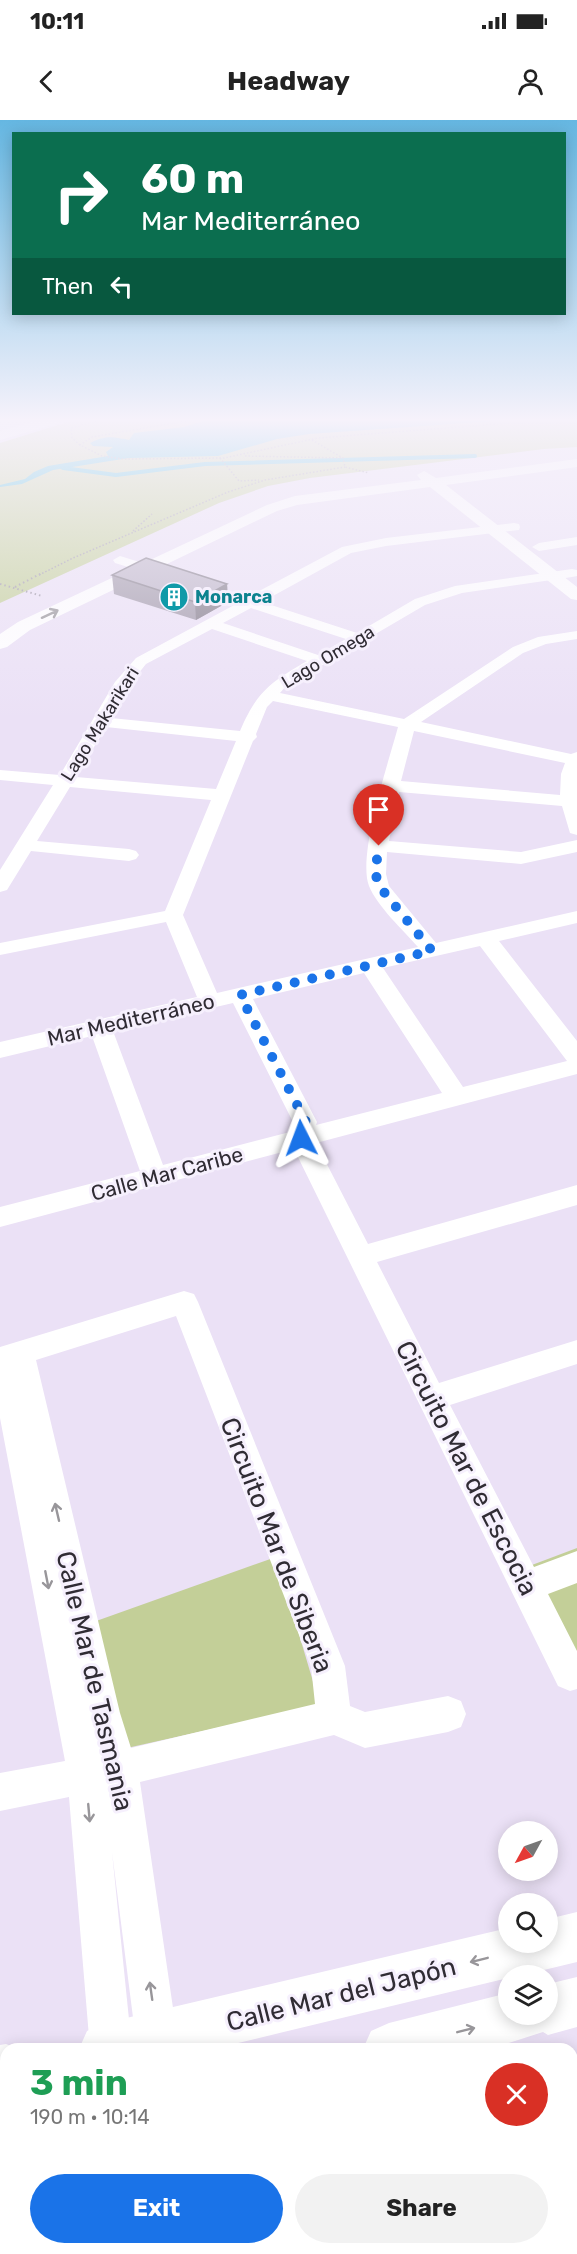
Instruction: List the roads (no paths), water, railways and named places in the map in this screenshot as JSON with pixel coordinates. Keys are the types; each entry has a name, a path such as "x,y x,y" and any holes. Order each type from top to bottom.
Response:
{"street":[{"path":"0,643 24,626 246,521"},
{"path":"486,521 577,595"},
{"path":"505,521 574,575"},
{"name":"Lago Makarikari","path":"0,886 123,682 141,661 347,550 386,542 514,527"},
{"path":"539,547 577,541"},
{"path":"116,562 141,550"},
{"path":"116,562 146,568 177,578"},
{"name":"Lago Omega","path":"173,915 221,795 249,737 259,706 279,684 420,602 435,596 460,589 574,575"},
{"path":"229,595 358,638"},
{"path":"210,623 320,660"},
{"path":"432,951 379,886 375,872 407,724 518,650 543,640 577,635"},
{"path":"269,695 576,758 569,777 569,801 577,829"},
{"path":"100,722 249,737"},
{"path":"0,776 221,795"},
{"path":"392,786 569,801"},
{"path":"25,845 129,855"},
{"path":"379,846 521,858 577,846"},
{"path":"0,949 173,915 210,1002"},
{"name":"Mar Mediterráneo","path":"0,1050 577,917"},
{"path":"485,939 577,1057"},
{"path":"370,965 457,1097"},
{"path":"240,995 306,1122 301,1138"},
{"path":"100,1027 155,1177"},
{"name":"Calle Mar Caribe","path":"0,1217 577,1066"},
{"name":"Circuito Mar de Escocia","path":"301,1138 570,1674 577,1672"},
{"path":"362,1256 577,1195"},
{"name":"Circuito Mar de Siberia","path":"8,1356 184,1302 328,1666 334,1717"},
{"path":"432,1398 577,1352"},
{"name":"Calle Mar de Tasmania","path":"8,1356 102,1713 120,1769 128,2043"},
{"name":"Calle Mar de Tasmania","path":"8,1356 86,1776 127,2043"},
{"path":"526,1586 577,1567"},
{"path":"0,1791 120,1769 334,1717 364,1730 448,1714"},
{"name":"Calle Mar del Japón","path":"144,2043 577,1937"},
{"path":"558,2007 577,2002"},
{"path":"412,2043 498,2021"}],"place":[{"name":"Monarca","path":"174,597"}]}
